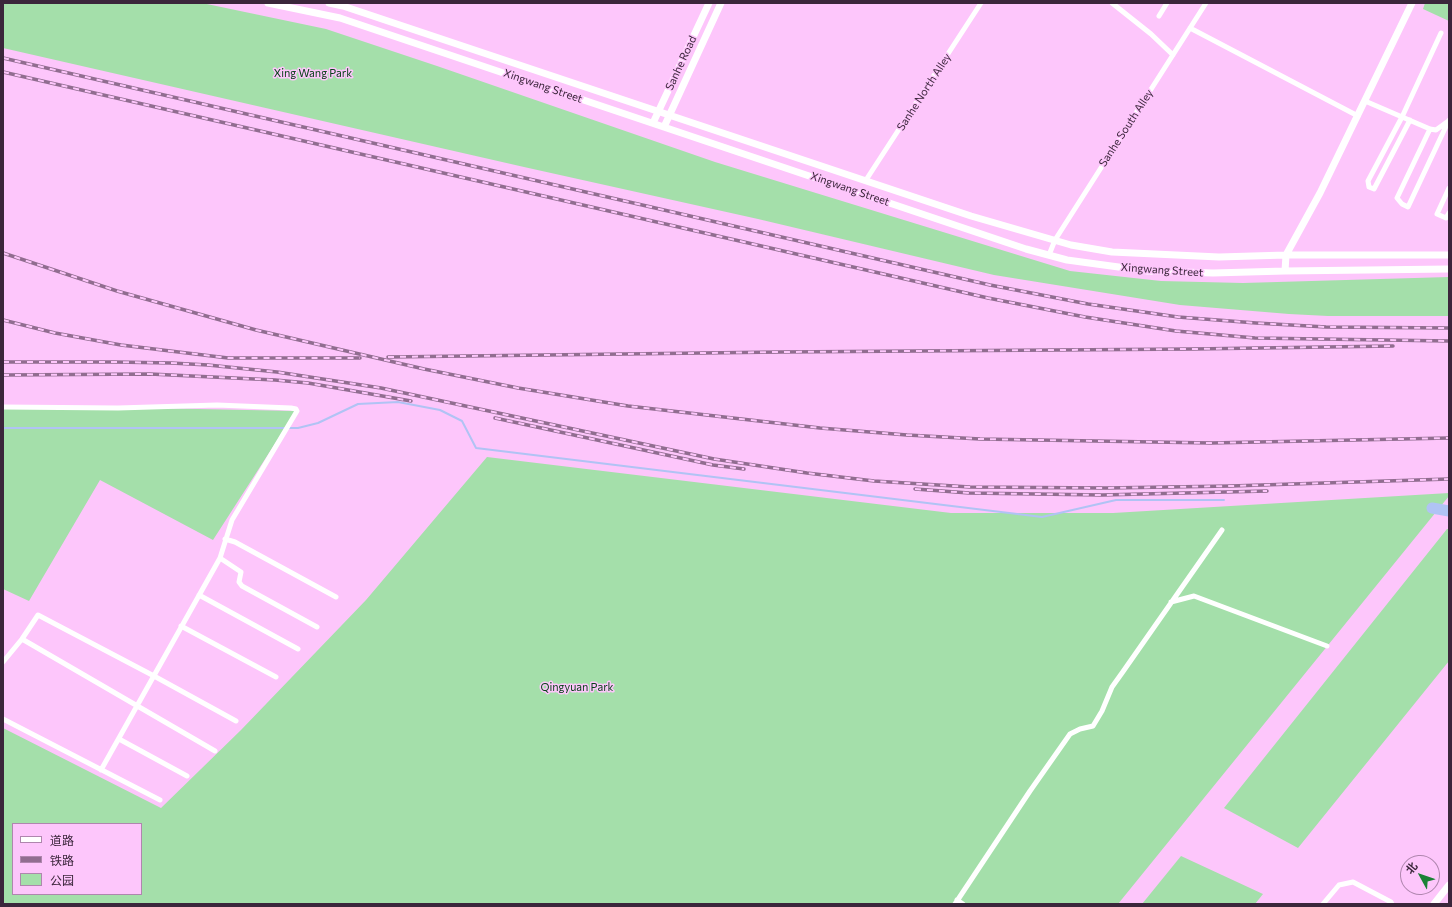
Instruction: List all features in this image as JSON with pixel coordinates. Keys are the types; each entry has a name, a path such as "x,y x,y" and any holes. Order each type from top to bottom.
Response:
{"main road":[{"name":"Xingwang Street","path":"268,3 340,18 1026,249 1066,260 1148,271 1212,273 1449,269"},
{"name":"Xingwang Street","path":"329,3 343,6 971,216 1054,240 1112,252 1219,258 1286,255 1449,255"},
{"name":"Sanhe Road","path":"653,123 709,3"},
{"name":"Sanhe Road","path":"664,127 722,3"},
{"path":"1285,271 1286,255 1320,193 1412,3"},
{"path":"1434,904 1449,885"}],"street":[{"name":"Sanhe North Alley","path":"866,180 981,3"},
{"path":"1112,3 1151,34 1173,55"},
{"path":"1159,16 1167,3"},
{"name":"Sanhe South Alley","path":"1049,255 1054,240 1206,3"},
{"path":"1190,28 1358,116"},
{"path":"1410,120 1374,189 1369,187 1368,181 1402,117 1441,33"},
{"path":"1365,101 1430,129 1436,130 1449,120"},
{"path":"1430,129 1397,198 1402,204 1408,207 1449,120"},
{"path":"1449,188 1437,214 1446,218 1449,213"},
{"path":"3,407 118,408 217,405 291,408 296,409 297,411 232,520 220,558 102,770"},
{"path":"963,904 956,902 1030,791 1070,734 1080,729 1093,726 1102,711 1112,687 1222,530"},
{"path":"225,539 235,542 336,597"},
{"path":"220,558 241,572 239,582 242,586 317,627"},
{"path":"199,595 298,649"},
{"path":"1171,602 1194,596 1327,646"},
{"path":"3,662 22,639 38,615 236,721"},
{"path":"181,626 276,677"},
{"path":"22,639 215,751"},
{"path":"3,719 160,800"},
{"path":"119,739 187,776"},
{"path":"1323,904 1339,885 1353,882 1391,902 1392,904"}],"green space":[{"name":"Xing Wang Park","path":"3,3 202,3 326,29 715,162 1070,271 1161,281 1243,283 1449,277 1449,316 1328,316 1180,305 994,275 758,219 3,48"},
{"path":"1425,3 1449,3 1449,21 1423,9"},
{"path":"3,405 296,411 213,540 100,480 29,601 3,589"},
{"name":"Qingyuan Park","path":"487,457 951,513 1113,513 1449,493 1449,496 1118,904 3,904 3,728 161,808 241,730 366,600"},
{"path":"1447,529 1449,529 1449,661 1298,848 1224,808"},
{"path":"1181,856 1263,894 1255,904 1142,904"}],"waterway":[{"path":"3,428 298,428 318,423 358,404 398,402 440,410 462,421 476,448 1042,517 1116,500 1224,500"},
{"path":"1432,508 1449,511"}],"railway":[{"path":"3,58 990,285 1088,304 1178,317 1256,323 1326,327 1449,328"},
{"path":"3,72 988,298 1085,317 1176,331 1255,338 1449,341"},
{"path":"3,253 117,291 256,330 424,369 518,388 628,406 820,428 980,439 1211,443 1449,438"},
{"path":"3,320 55,333 121,345 228,358 360,358"},
{"path":"388,357 1393,346"},
{"path":"3,362 171,363 277,372 381,388 714,459 807,473 874,481 970,487 1106,488 1231,486 1449,479"},
{"path":"3,375 150,374 275,380 308,383 411,401"},
{"path":"495,418 713,465 744,469"},
{"path":"915,489 969,493 1102,495 1267,491"}]}
